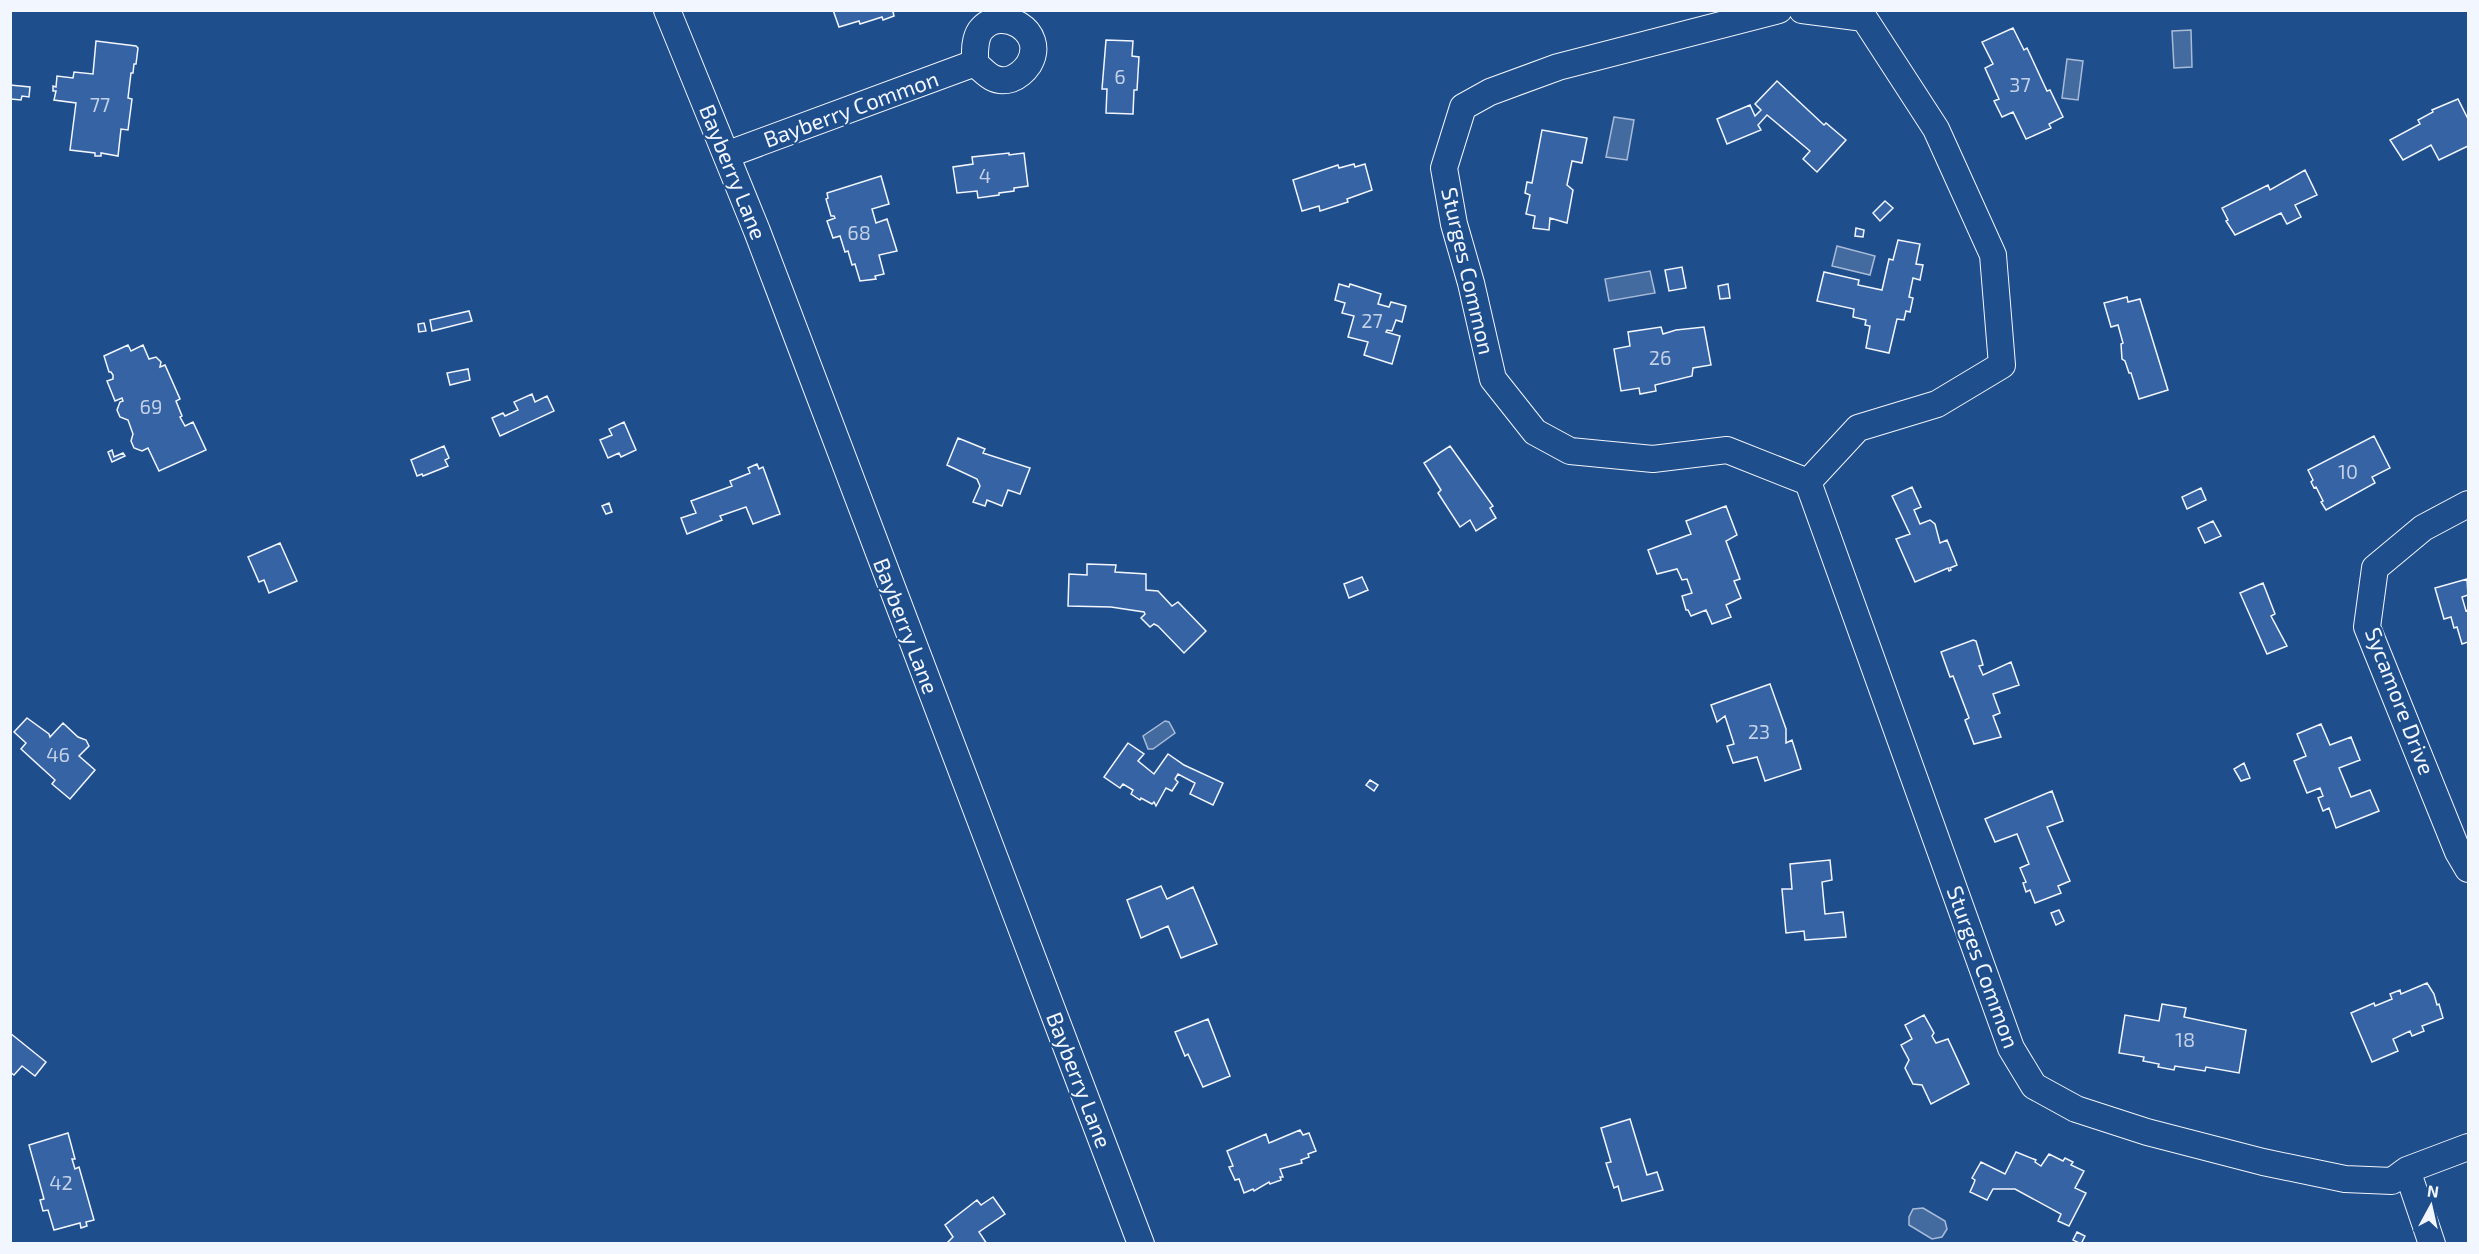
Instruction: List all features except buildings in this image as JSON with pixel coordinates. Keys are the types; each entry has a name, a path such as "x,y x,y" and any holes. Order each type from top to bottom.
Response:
{"street":[{"name":"Bayberry Lane","path":"667,10 757,231 1141,1244"},
{"name":"Sturges Common","path":"1779,10 1558,68 1490,92 1463,107 1444,168 1454,224 1471,283 1493,379 1535,432 1570,451 1653,459 1727,450 1808,482 2011,1048 2034,1086 2076,1109 2147,1132 2263,1162 2345,1179 2392,1181 2407,1170 2469,1148"},
{"path":"1802,10 1864,18 1936,129 1993,255 2002,365 1937,404 1858,428 1808,482"},
{"name":"Bayberry Common","path":"726,154 975,63"},
{"name":"Sycamore Drive","path":"2469,504 2423,528 2375,568 2367,627 2458,852 2469,869"},
{"path":"2407,1170 2432,1244"}],"water":[{"path":"2191,30 2192,67 2174,68 2172,31"},
{"path":"2067,59 2083,61 2078,100 2062,98"},
{"path":"1614,117 1634,120 1627,160 1606,157"},
{"path":"1837,246 1875,256 1870,275 1832,266"},
{"path":"1650,271 1655,293 1609,301 1605,279"},
{"path":"1165,721 1169,722 1175,733 1153,749 1148,749 1143,736"},
{"path":"1923,1208 1945,1221 1947,1229 1942,1237 1932,1239 1909,1225 1909,1217 1913,1209"}]}
